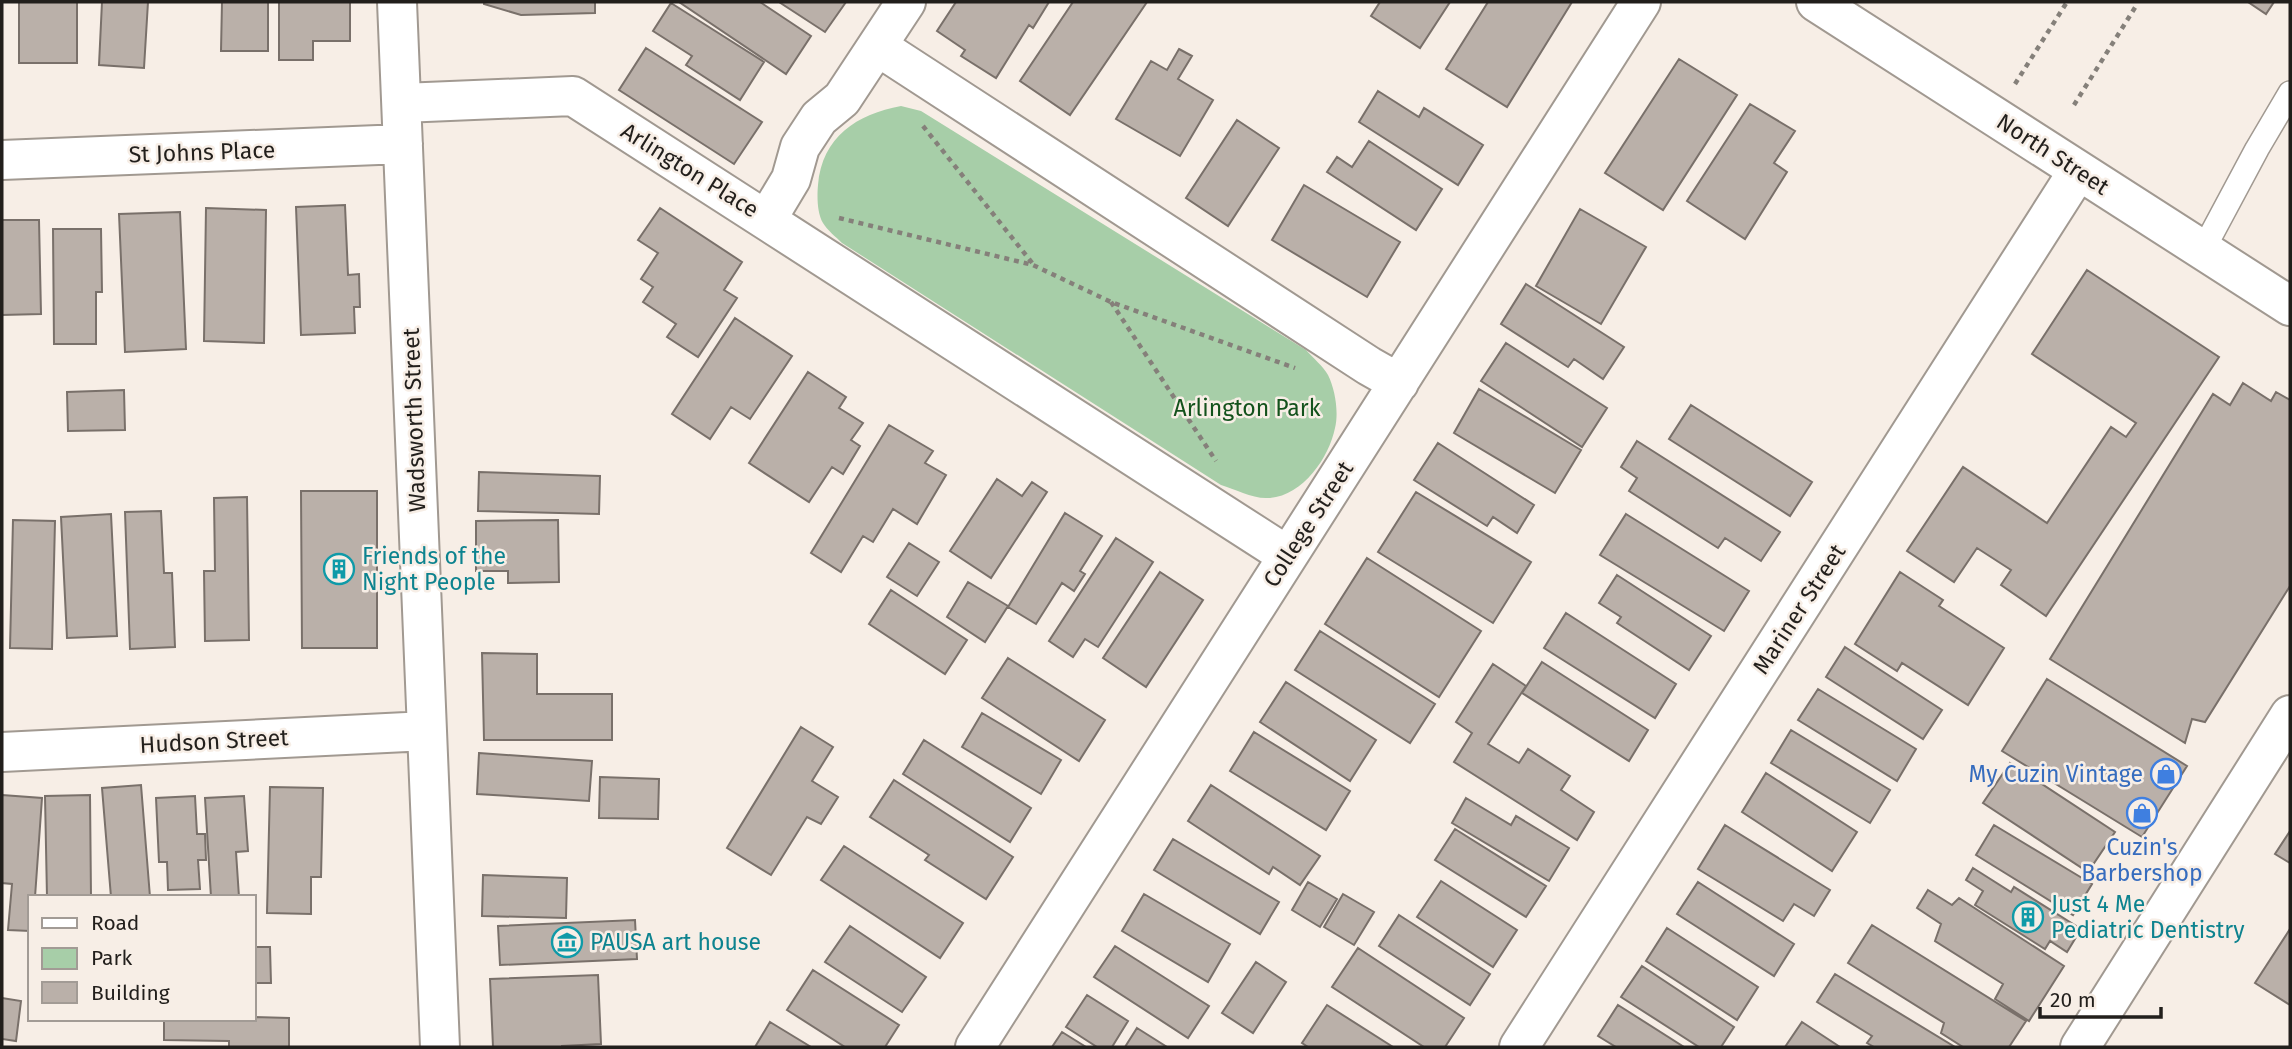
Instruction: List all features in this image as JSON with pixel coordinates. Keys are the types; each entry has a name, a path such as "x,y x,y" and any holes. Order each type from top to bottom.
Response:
{"street":[{"name":"Wadsworth Street","path":"397,2 440,1047"},
{"name":"Arlington Place","path":"402,103 573,96 766,219 791,179 800,147 819,118 842,99 906,2"},
{"name":"College Street","path":"975,1047 1641,2"},
{"name":"North Street","path":"1816,2 2290,306"},
{"path":"877,46 1398,383"},
{"name":"St Johns Place","path":"2,160 403,144"},
{"name":"Mariner Street","path":"1520,1047 2078,170"},
{"path":"766,219 1288,556"},
{"path":"2081,1047 2290,715"},
{"name":"Hudson Street","path":"2,752 427,731"}],"lane":[{"path":"2203,250 2290,93"}],"path":[{"path":"2015,84 2067,2"},
{"path":"2074,105 2136,6"},
{"path":"916,118 1033,265"},
{"path":"827,215 1033,265 1111,302 1306,372"},
{"path":"1111,302 1222,470"}],"green space":[{"name":"Arlington Park","path":"901,106 921,111 1306,350 1328,375 1336,408 1332,440 1312,474 1292,491 1268,498 1221,485 842,243 825,226 819,209 818,185 826,154 844,130 856,122"}],"building":[{"path":"19,2 77,2 77,63 19,63"},
{"path":"102,2 148,2 144,68 99,65"},
{"path":"222,2 268,2 268,51 221,51"},
{"path":"279,2 350,2 350,41 313,41 313,60 279,60"},
{"path":"484,2 595,2 595,13 521,15"},
{"path":"679,2 760,2 811,36 786,74"},
{"path":"779,2 846,2 825,32"},
{"path":"956,2 1049,2 1033,28 1029,25 996,78 961,56 965,50 937,31"},
{"path":"1073,2 1147,2 1070,115 1020,81"},
{"path":"1380,2 1450,2 1420,48 1371,16"},
{"path":"1488,2 1572,2 1507,107 1446,69"},
{"path":"2248,2 2274,2 2266,14"},
{"path":"671,3 764,62 740,100 686,65 692,56 653,31"},
{"path":"646,48 762,122 734,164 619,90"},
{"path":"1179,49 1192,56 1178,79 1213,100 1180,156 1116,119 1151,61 1167,70"},
{"path":"1679,59 1737,95 1663,210 1605,173"},
{"path":"1378,91 1419,117 1424,108 1483,145 1458,185 1359,122"},
{"path":"1750,104 1795,131 1774,163 1787,172 1745,239 1687,201"},
{"path":"1237,120 1279,148 1228,226 1186,198"},
{"path":"1369,141 1442,189 1416,230 1327,172 1337,157 1352,167"},
{"path":"1304,185 1400,242 1367,297 1272,240"},
{"path":"345,205 348,275 359,274 360,307 354,307 355,333 301,335 296,207"},
{"path":"206,208 266,210 264,343 204,341"},
{"path":"660,208 742,262 724,290 737,298 698,357 667,337 676,324 643,302 653,287 641,279 658,253 638,240"},
{"path":"1580,209 1646,247 1601,324 1536,286"},
{"path":"180,212 186,349 125,352 119,214"},
{"path":"2,220 39,220 41,314 2,315"},
{"path":"53,229 101,229 102,292 96,292 96,344 54,344"},
{"path":"2087,270 2219,357 2046,616 2001,585 2011,570 1977,548 1954,582 1907,551 1963,467 2047,523 2111,427 2126,437 2136,423 2032,354"},
{"path":"1526,284 1624,347 1603,379 1574,359 1568,367 1501,324"},
{"path":"735,318 792,356 750,419 731,407 710,439 672,414"},
{"path":"1506,343 1607,408 1582,447 1481,381"},
{"path":"808,372 846,397 839,408 863,423 851,440 860,446 843,474 832,467 809,502 749,463"},
{"path":"2243,383 2271,401 2276,392 2290,400 2290,586 2205,722 2192,719 2185,743 2050,659 2213,394 2230,405"},
{"path":"1479,389 1581,450 1555,493 1454,433"},
{"path":"124,390 125,430 68,431 67,392"},
{"path":"1691,405 1812,482 1790,516 1669,439"},
{"path":"889,425 933,451 925,463 946,475 917,524 893,509 873,542 863,536 841,572 811,553"},
{"path":"1637,441 1780,532 1761,561 1725,538 1718,548 1629,491 1637,478 1621,467"},
{"path":"1438,443 1534,505 1517,533 1493,517 1487,526 1414,480"},
{"path":"479,472 600,476 599,514 478,511"},
{"path":"997,479 1022,496 1032,482 1047,492 991,578 950,551"},
{"name":"Friends of the Night People","path":"301,491 377,491 377,648 302,648"},
{"path":"1416,492 1531,562 1493,623 1378,552"},
{"path":"247,497 249,640 205,641 204,571 215,571 214,498"},
{"path":"161,511 164,573 172,573 175,647 130,649 125,512"},
{"path":"1065,513 1102,536 1080,571 1085,574 1074,591 1062,583 1036,624 1008,607"},
{"path":"111,514 117,636 67,638 61,517"},
{"path":"1626,514 1749,591 1724,631 1600,555"},
{"path":"13,520 55,521 52,649 10,648"},
{"path":"558,520 559,582 508,583 508,571 476,571 476,521"},
{"path":"1116,538 1153,562 1098,647 1085,639 1073,657 1049,641"},
{"path":"909,543 939,562 917,596 887,577"},
{"path":"1367,558 1481,631 1439,697 1325,624"},
{"path":"1160,572 1203,600 1146,687 1103,658"},
{"path":"1900,572 1943,600 1939,606 2004,648 1968,705 1902,663 1897,671 1855,644"},
{"path":"1617,575 1711,636 1689,670 1617,623 1621,617 1599,603"},
{"path":"968,582 1008,606 985,642 947,617"},
{"path":"891,590 967,640 945,674 869,624"},
{"path":"1566,613 1676,684 1655,718 1544,648"},
{"path":"1320,631 1435,704 1410,743 1295,670"},
{"path":"1845,647 1942,710 1923,739 1826,677"},
{"path":"482,653 537,654 537,694 612,694 612,740 484,740"},
{"path":"1008,658 1105,720 1079,761 982,698"},
{"path":"1542,662 1648,730 1629,761 1522,693"},
{"path":"1493,664 1526,686 1488,744 1519,763 1528,749 1570,776 1561,790 1594,812 1577,840 1454,762 1472,733 1456,722"},
{"path":"2047,679 2187,766 2142,837 2002,751"},
{"path":"1286,682 1376,740 1350,781 1260,722"},
{"path":"1818,689 1916,749 1897,781 1798,720"},
{"path":"982,713 1061,760 1041,794 962,747"},
{"path":"801,727 833,747 812,781 838,797 821,824 807,817 771,875 727,848"},
{"path":"1791,730 1890,790 1870,823 1771,763"},
{"path":"1254,732 1350,791 1326,830 1230,771"},
{"path":"924,740 1031,808 1010,842 903,774"},
{"path":"479,753 592,761 589,801 477,794"},
{"path":"2010,763 2115,832 2088,872 1983,803"},
{"path":"1766,773 1857,832 1832,871 1742,812"},
{"path":"600,777 659,779 658,819 599,818"},
{"path":"894,780 1013,857 986,899 925,860 929,855 870,817"},
{"path":"141,785 150,895 111,895 102,788"},
{"path":"1211,785 1320,856 1300,885 1273,867 1269,874 1188,821"},
{"path":"270,787 323,788 321,877 311,877 311,914 267,913"},
{"path":"2,795 42,798 35,895 28,895 28,931 8,930 12,884 2,883"},
{"path":"90,795 91,895 47,895 45,796"},
{"path":"195,796 197,834 205,834 206,860 198,860 200,889 168,890 167,862 159,862 156,798"},
{"path":"244,796 248,851 236,852 239,895 211,895 205,798"},
{"path":"1466,798 1511,825 1516,816 1569,848 1549,881 1452,823"},
{"path":"1725,825 1830,890 1814,916 1794,904 1783,921 1698,869"},
{"path":"1994,825 2092,884 2073,915 1976,855"},
{"path":"1455,829 1546,886 1526,917 1435,860"},
{"path":"2290,831 2290,863 2275,854"},
{"path":"1173,839 1279,902 1260,934 1154,870"},
{"path":"844,846 963,923 940,958 821,880"},
{"name":"Just 4 Me Pediatric Dentistry","path":"1973,868 2011,892 2014,887 2081,929 2067,952 2050,941 2045,949 1975,905 1983,891 1966,880"},
{"path":"483,875 567,878 566,918 482,916"},
{"path":"1441,881 1517,930 1493,967 1417,917"},
{"path":"1308,882 1337,899 1320,927 1292,910"},
{"path":"1698,882 1794,944 1774,976 1677,914"},
{"path":"1928,890 1952,905 1959,898 2064,966 2029,1021 1995,999 2003,984 1935,941 1941,924 1917,908"},
{"path":"1144,894 1230,944 1208,982 1122,931"},
{"path":"1343,894 1374,912 1354,945 1324,927"},
{"path":"1399,915 1490,974 1470,1005 1379,946"},
{"name":"PAUSA art house","path":"635,920 637,959 500,965 498,926"},
{"path":"1872,925 2026,1021 2009,1047 1963,1047 1941,1033 1944,1023 1848,963"},
{"path":"850,926 926,977 902,1012 825,962"},
{"path":"1667,928 1758,987 1737,1020 1646,961"},
{"path":"2290,929 2290,1005 2255,983"},
{"path":"1115,946 1209,1006 1188,1038 1094,977"},
{"path":"256,947 270,947 271,983 256,983"},
{"path":"1358,948 1464,1018 1445,1047 1424,1047 1332,987"},
{"path":"1256,962 1286,982 1253,1033 1222,1013"},
{"path":"1642,966 1734,1027 1721,1047 1699,1047 1621,997"},
{"path":"813,970 899,1025 885,1047 845,1047 787,1010"},
{"path":"1835,974 1955,1047 1874,1047 1867,1043 1872,1036 1817,1002"},
{"path":"598,975 601,1044 493,1047 490,979"},
{"path":"1087,995 1128,1021 1112,1047 1097,1047 1066,1027"},
{"path":"2,998 21,1001 16,1041 2,1039"},
{"path":"1327,1005 1393,1047 1308,1047 1302,1043"},
{"path":"1618,1005 1684,1047 1616,1047 1598,1036"},
{"path":"256,1017 289,1018 289,1047 229,1047 229,1041 164,1040 164,1021 256,1021"},
{"path":"770,1022 811,1047 755,1047"},
{"path":"1802,1022 1840,1047 1785,1047"},
{"path":"1137,1028 1167,1047 1125,1047"},
{"path":"1062,1032 1086,1047 1052,1047"}],"place":[{"name":"Friends of the Night People","path":"339,569"},
{"name":"My Cuzin Vintage","path":"2166,774"},
{"name":"Cuzin's Barbershop","path":"2142,813"},
{"name":"Just 4 Me Pediatric Dentistry","path":"2028,917"},
{"name":"PAUSA art house","path":"567,942"}]}
